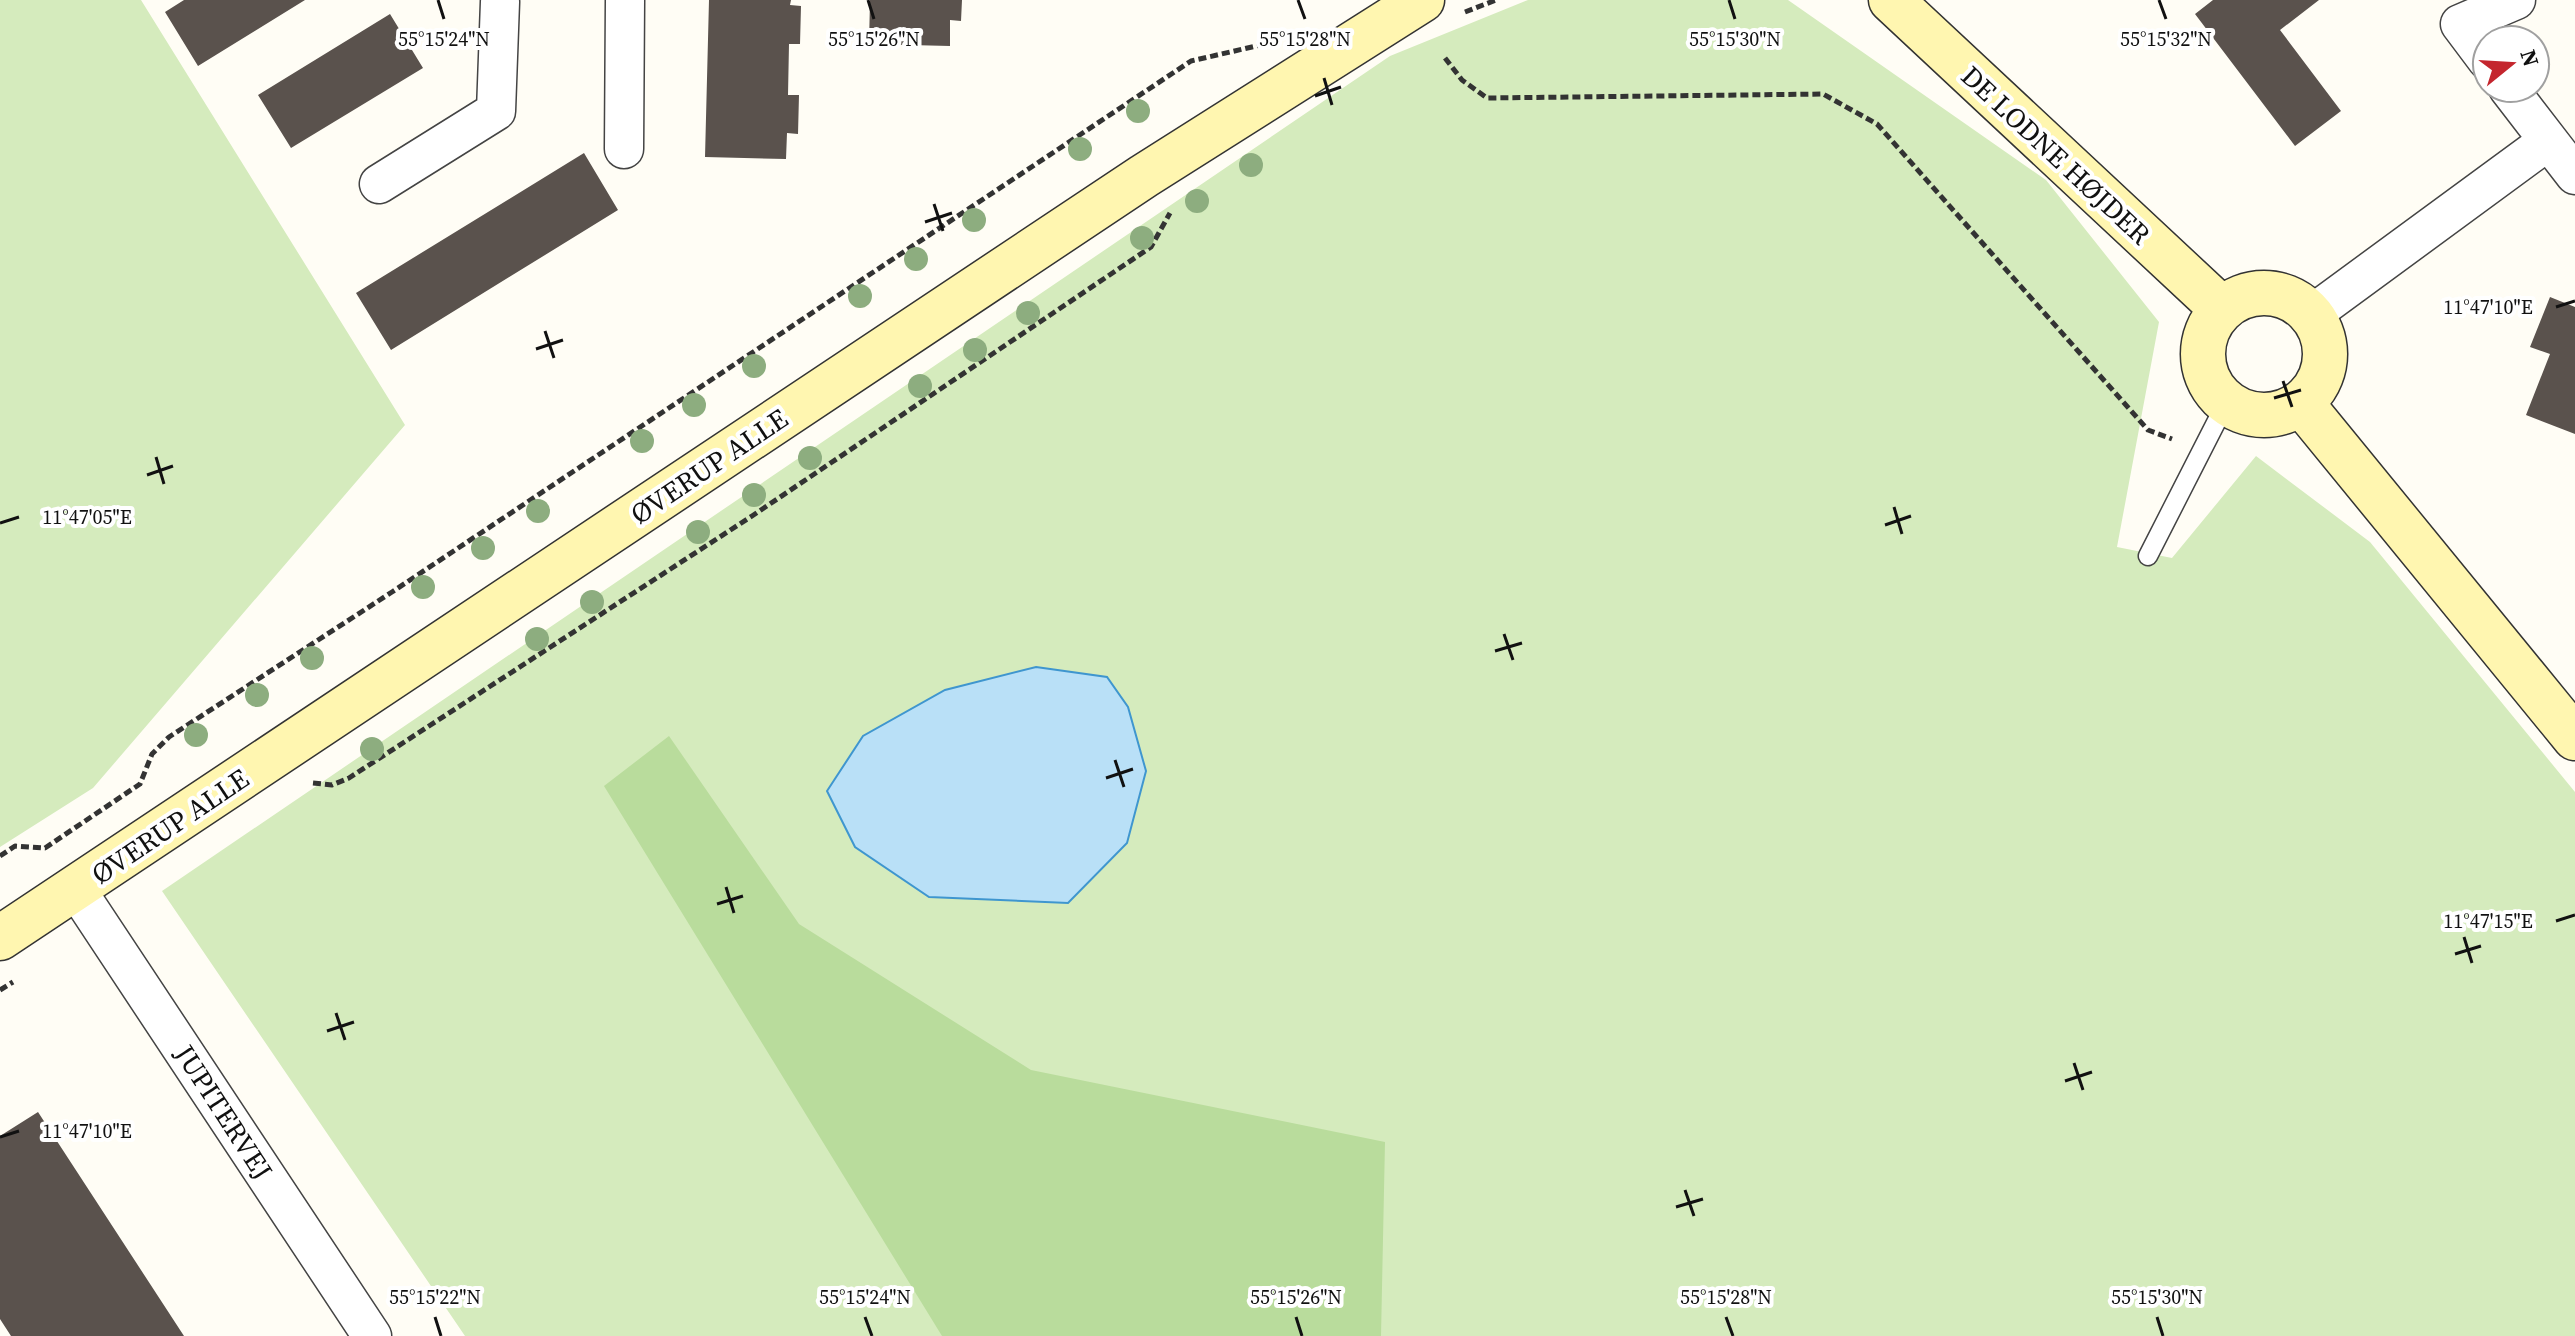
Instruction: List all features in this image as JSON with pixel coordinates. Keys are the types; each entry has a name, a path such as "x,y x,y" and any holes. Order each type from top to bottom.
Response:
{"street":[{"path":"624,149 625,0"},
{"name":"DE LODNE HØJDER","path":"1891,0 2222,309"},
{"path":"2471,39 2460,24 2516,0"},
{"path":"379,184 496,111 502,1"},
{"name":"ØVERUP ALLE","path":"0,938 1144,176 1441,7"},
{"path":"2520,104 2575,175"},
{"path":"2311,315 2548,141"},
{"path":"2258,293 2278,295 2296,302 2311,315 2323,342 2323,372 2315,389 2301,403 2283,413 2264,416 2244,413 2226,403 2212,388 2203,368 2202,347 2209,326 2222,309 2238,298 2258,293"},
{"path":"2301,403 2575,738"},
{"name":"JUPITERVEJ","path":"76,889 372,1336"}],"lane":[{"path":"2148,556 2226,403"}],"path":[{"path":"1441,7 1496,0"},
{"path":"0,856 15,846 45,848 140,784 152,754 169,737 1191,61 1267,43"},
{"path":"1445,58 1462,80 1487,98 1823,94 1877,124 2148,430 2202,451"},
{"path":"306,782 332,785 349,778 752,516 1151,247 1175,205"},
{"path":"0,990 25,974"}],"green space":[{"path":"0,0 141,0 405,425 93,788 0,847"},
{"path":"1528,0 1788,0 2046,180 2159,322 2117,547 2172,558 2256,456 2370,542 2575,792 2575,1336 465,1336 162,891 1390,56"},
{"path":"669,736 799,924 1031,1070 1385,1142 1381,1336 942,1336 604,786"}],"water":[{"path":"1036,667 1107,677 1128,707 1146,771 1127,843 1068,903 929,897 855,847 827,791 863,736 945,690"}],"building":[{"path":"184,0 305,0 198,66 165,12"},
{"path":"709,0 791,0 790,5 801,6 800,44 789,44 788,95 799,95 798,134 787,133 786,159 705,157"},
{"path":"870,0 962,0 961,21 950,20 950,46 869,44"},
{"path":"2213,0 2319,0 2280,30 2341,111 2295,146 2195,14"},
{"path":"390,14 423,68 291,148 258,95"},
{"path":"584,153 618,210 391,350 356,293"},
{"path":"2550,297 2575,307 2575,434 2526,415 2550,354 2530,347"},
{"path":"38,1112 184,1336 11,1336 0,1319 0,1136"}]}
